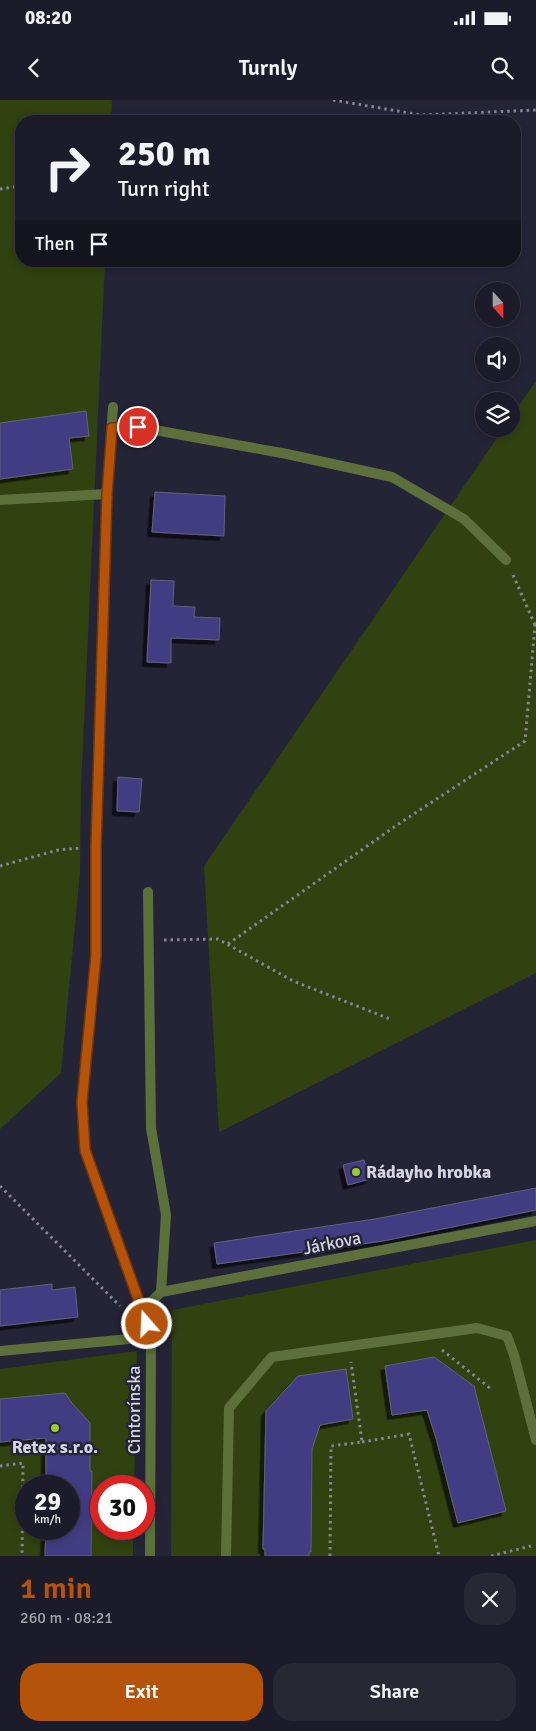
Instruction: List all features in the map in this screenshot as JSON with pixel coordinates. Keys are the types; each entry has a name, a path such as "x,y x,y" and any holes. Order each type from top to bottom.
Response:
{"street":[{"name":"Cintorínska","path":"112,407 107,494 96,847 96,955 82,1102 85,1150 151,1337 150,1556"},
{"path":"112,428 138,427 287,454 392,477 464,520 506,560"},
{"path":"0,500 107,494"},
{"path":"142,1311 161,1292 166,1215 151,1128 148,892"},
{"name":"Járkova","path":"161,1292 536,1221"},
{"path":"226,1556 229,1408 272,1357 477,1328 507,1336 514,1355 536,1440"},
{"path":"0,1351 151,1337"}],"path":[{"path":"333,100 422,115 536,110"},
{"path":"0,189 15,187"},
{"path":"228,944 397,826 524,741 535,625 506,560"},
{"path":"0,866 58,850 96,847"},
{"path":"149,940 218,939 293,981 390,1019"},
{"path":"0,1186 123,1309"},
{"path":"436,1346 491,1388"},
{"path":"351,1359 362,1442"},
{"path":"330,1556 331,1446 409,1434 439,1556"},
{"path":"0,1466 23,1463 22,1556"},
{"path":"491,1556 531,1546"}],"green space":[{"path":"0,100 112,100 111,115 15,115 15,267 105,267 81,789 80,872 61,1073 0,1129"},
{"path":"536,381 536,973 219,1132 204,866 498,437 520,437 520,404"},
{"path":"536,1240 536,1556 171,1556 172,1310"},
{"path":"137,1351 134,1475 90,1475 90,1540 133,1540 133,1556 0,1556 0,1369"}],"building":[{"path":"86,411 89,436 69,438 73,469 0,479 0,423"},
{"path":"155,492 225,496 224,536 152,532"},
{"path":"151,580 174,581 173,606 195,607 194,617 220,618 219,640 171,638 171,663 147,662"},
{"path":"118,777 142,779 139,812 117,811"},
{"name":"Rádayho hrobka","path":"364,1160 370,1179 348,1185 343,1165"},
{"path":"536,1188 536,1210 383,1241 217,1264 214,1243 375,1219"},
{"path":"52,1284 52,1290 75,1287 78,1317 0,1326 0,1290"},
{"path":"434,1357 474,1386 506,1511 458,1523 427,1410 392,1415 385,1366"},
{"path":"346,1369 353,1419 320,1425 312,1449 311,1552 309,1552 309,1556 265,1556 265,1549 263,1549 266,1411 298,1376"},
{"path":"65,1393 90,1423 90,1471 92,1471 92,1475 90,1475 91,1556 45,1556 46,1540 80,1540 80,1475 46,1475 46,1438 0,1442 0,1399"}],"place":[{"name":"Rádayho hrobka","path":"356,1172"},
{"name":"Retex s.r.o.","path":"55,1428"}],"route":[{"path":"138,427 112,428 107,494 96,847 96,955 82,1102 85,1150 147,1324"}]}
